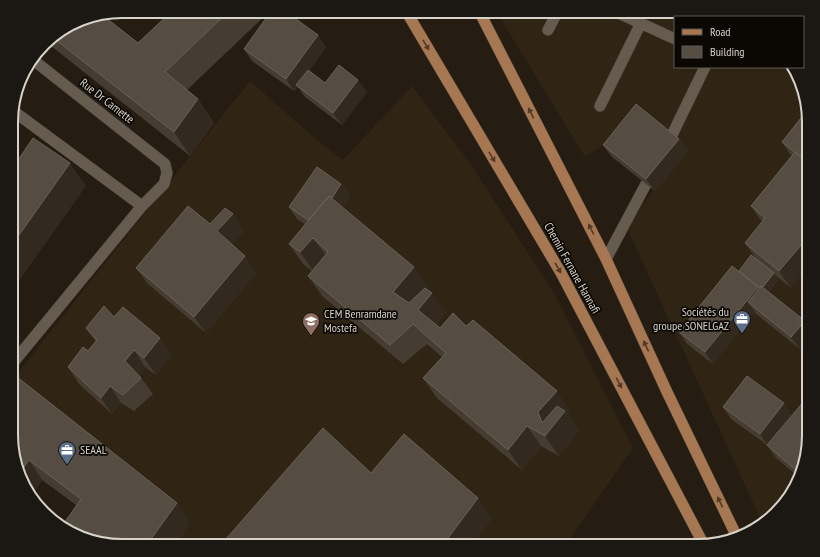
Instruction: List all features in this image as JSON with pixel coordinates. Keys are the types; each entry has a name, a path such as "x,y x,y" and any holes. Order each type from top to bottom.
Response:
{"main road":[{"name":"Chemin Fernane Hannafi","path":"410,18 561,273 701,539"},
{"path":"483,18 606,259 667,392 734,532"}],"street":[{"path":"548,30 554,18"},
{"path":"630,18 674,38"},
{"path":"600,106 641,23"},
{"name":"Rue Dr Camette","path":"37,63 165,164 167,173 164,184 142,206"},
{"path":"670,137 704,68"},
{"path":"18,357 142,206 19,115"},
{"path":"606,259 646,184"}],"shaded area":[{"name":"Sociétés du groupe SONELGAZ","path":"500,18 674,18 674,68 786,68 791,76 798,95 802,115 802,442 800,455 791,481 780,498 760,518 626,226 659,183 622,132 585,157"},
{"name":"CEM Benramdane Mostefa","path":"250,81 310,134 343,160 412,86 470,163 554,293 633,448 570,539 179,539 190,523 18,385 18,372"}],"building":[{"path":"165,18 222,18 165,72 198,99 174,132 57,41 82,26 108,19 138,43"},
{"path":"266,18 295,18 318,35 286,79 244,49"},
{"path":"339,65 358,80 333,113 296,85 308,70 325,83"},
{"path":"636,104 679,139 646,179 603,145"},
{"path":"801,118 802,119 802,158 782,142"},
{"path":"33,138 70,163 18,237 18,160"},
{"path":"795,152 802,158 802,244 779,271 745,243 765,218 751,206"},
{"path":"317,167 341,184 332,198 329,196 308,220 289,207"},
{"path":"329,196 414,267 393,292 409,303 425,288 432,293 418,310 440,328 453,313 466,326 473,320 557,391 538,412 542,423 557,406 565,411 545,436 527,426 508,450 423,378 446,353 413,324 390,345 308,276 328,252 313,238 300,252 289,244"},
{"path":"188,206 210,224 225,208 233,214 217,231 245,256 194,317 136,268"},
{"path":"751,255 774,273 763,287 761,286 760,288 739,271"},
{"path":"732,266 758,287 705,352 679,332"},
{"path":"761,286 802,319 802,324 791,337 748,302"},
{"path":"104,306 114,317 123,307 160,338 144,358 134,350 125,361 141,378 123,395 110,386 101,398 68,367 83,347 88,351 97,340 86,328"},
{"path":"747,376 784,403 760,434 723,407"},
{"name":"SEAAL","path":"18,378 177,503 151,539 115,539 102,537 76,528 65,522 81,499 29,460 24,468 18,442"},
{"path":"802,404 802,442 795,470 767,445"},
{"path":"323,428 371,473 404,434 478,498 447,539 226,539"}],"place":[{"name":"Sociétés du groupe SONELGAZ","path":"742,334"},
{"name":"CEM Benramdane Mostefa","path":"311,336"},
{"name":"SEAAL","path":"67,465"}]}
